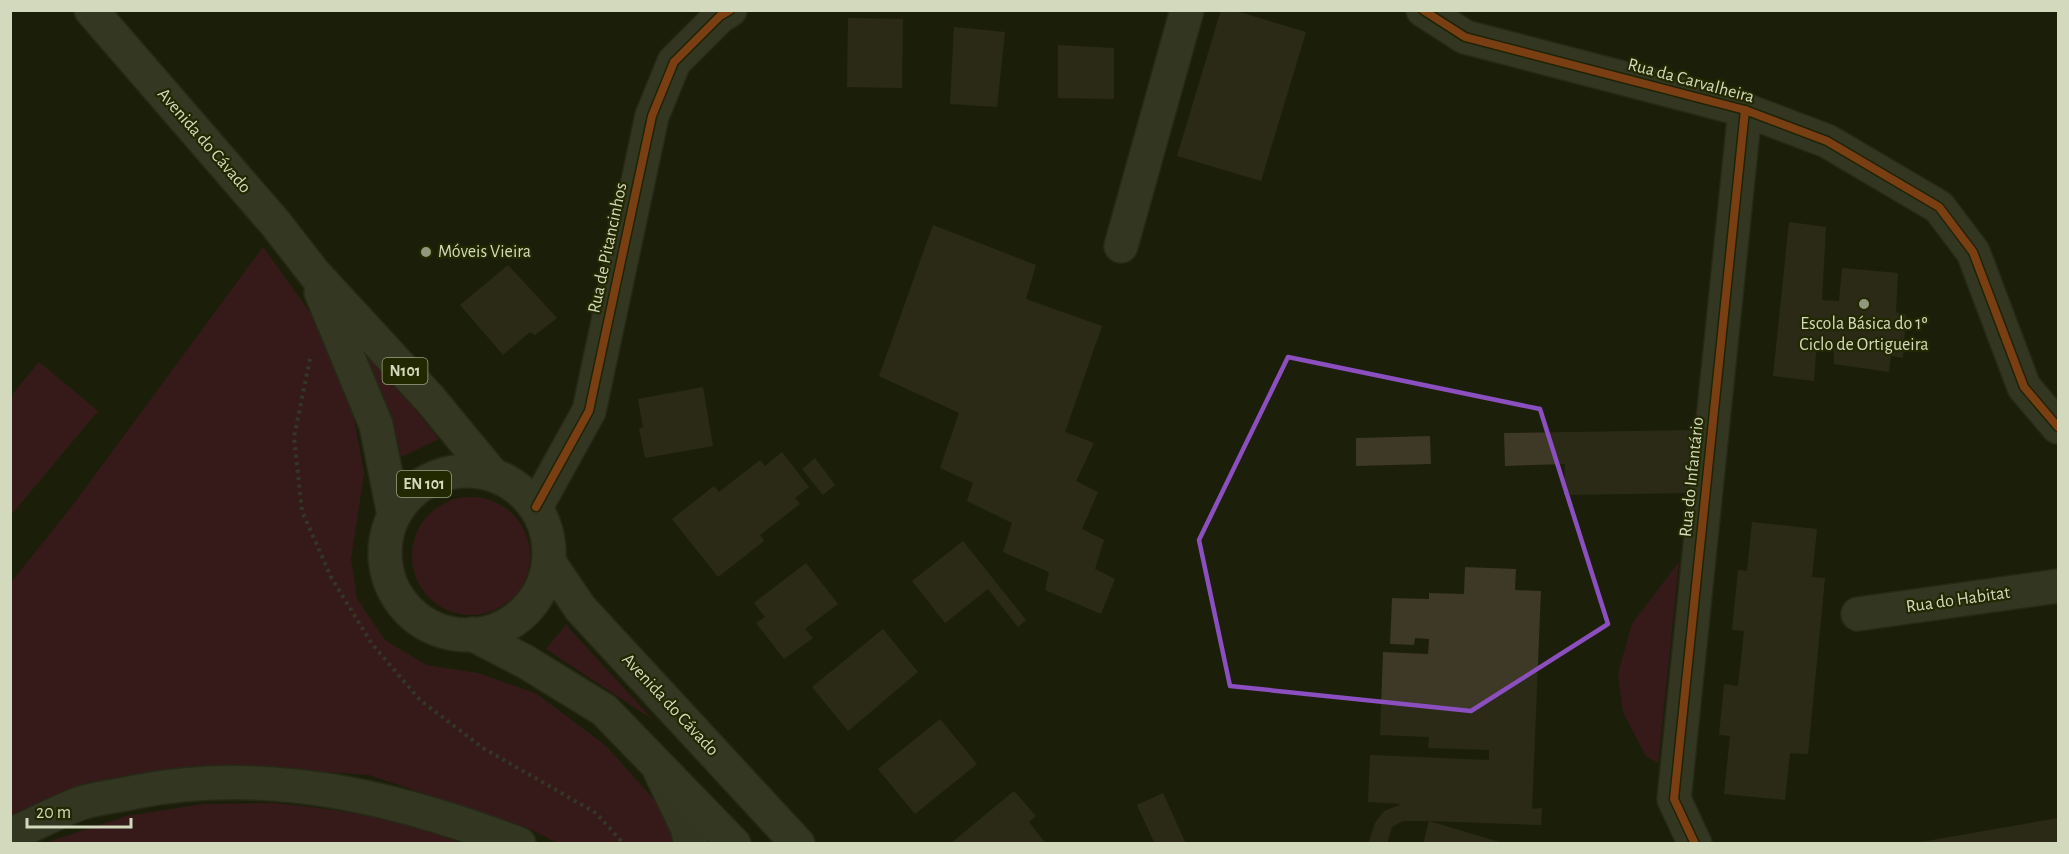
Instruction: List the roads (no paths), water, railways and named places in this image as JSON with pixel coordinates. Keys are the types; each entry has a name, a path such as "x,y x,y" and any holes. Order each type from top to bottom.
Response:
{"main road":[{"name":"Avenida do Cávado","path":"91,10 276,224 314,273 430,399 491,473"},
{"name":"Avenida do Cávado","path":"314,273 376,425 394,515"},
{"name":"Avenida do Cávado","path":"463,470 491,473 517,486 536,507 547,531 549,562 544,582 531,605 511,622 487,632 472,634 461,635 435,629 413,615 396,595 386,570 385,542 394,515 411,492 435,477 463,470"},
{"name":"Avenida do Cávado","path":"549,562 579,608 798,843"},
{"name":"Avenida do Cávado","path":"472,634 526,662 604,710 734,843"}],"street":[{"name":"Rua de Pitancinhos","path":"536,507 589,411 652,116 674,62 720,16 730,10"},
{"path":"1121,246 1187,10"},
{"name":"Rua da Carvalheira","path":"1423,10 1465,37 1746,110 1827,141 1939,207 1973,252 2024,387 2058,427"},
{"name":"Rua do Infantário","path":"1695,843 1674,799 1746,110"},
{"name":"Rua do Habitat","path":"1858,614 2058,586"},
{"path":"654,759 687,827 691,843"},
{"path":"10,835 82,803 166,786 232,781 308,785 362,795 447,817 519,843"}],"place":[{"name":"Móveis Vieira","path":"426,252"},
{"name":"Escola Básica do 1º Ciclo de Ortigueira","path":"1864,304"}]}
